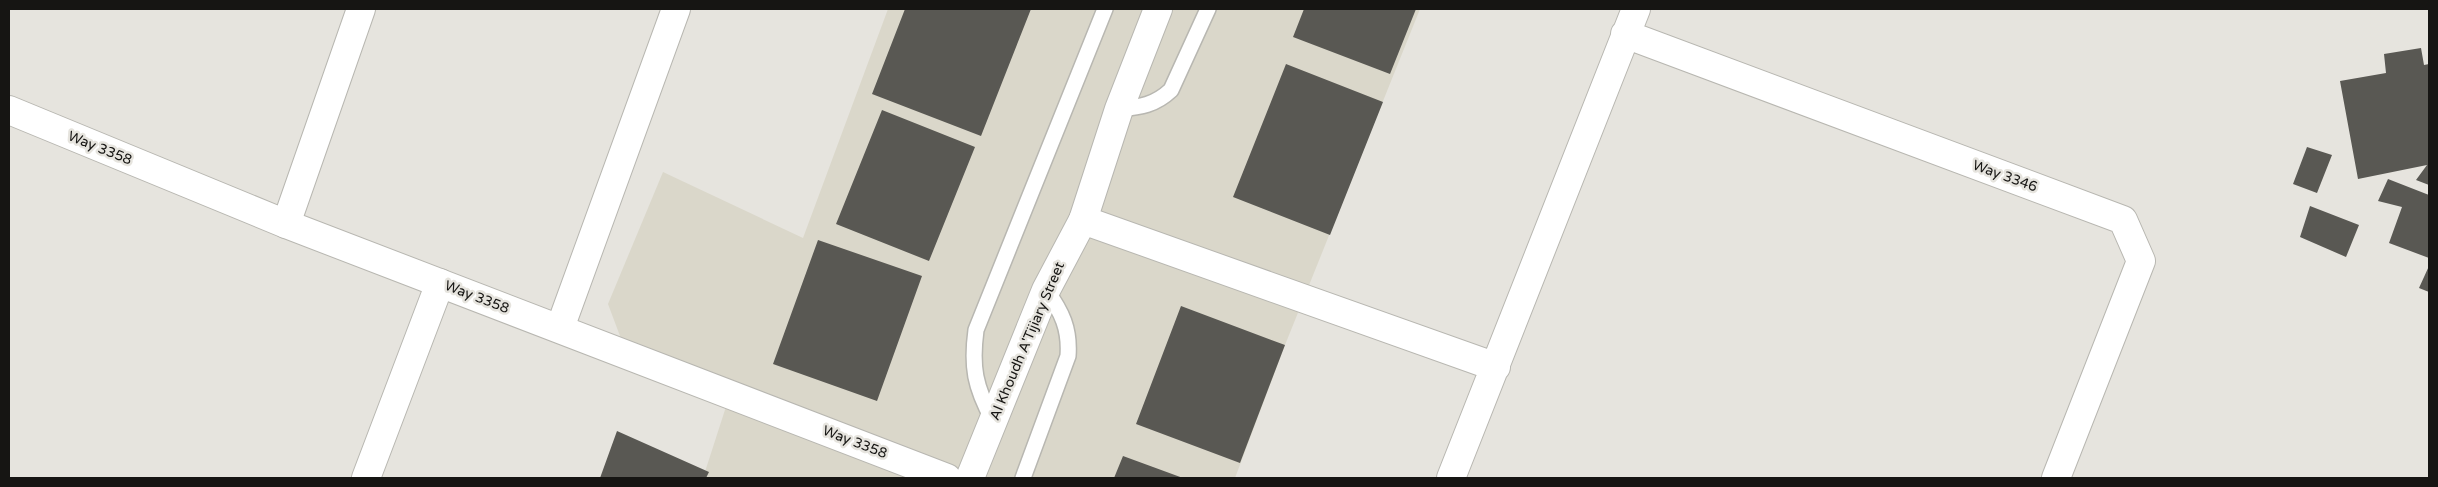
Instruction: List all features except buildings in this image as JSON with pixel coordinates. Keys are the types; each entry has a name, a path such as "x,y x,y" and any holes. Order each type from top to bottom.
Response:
{"street":[{"path":"286,224 361,9"},
{"path":"560,328 676,9"},
{"name":"Al Khoudh A'Tijiary Street","path":"970,478 1046,290 1083,220 1120,109 1158,9"},
{"path":"1450,478 1496,367 1636,9"},
{"name":"Way 3346","path":"1625,34 2123,220 2141,261 2056,478"},
{"name":"Way 3358","path":"9,110 286,224 947,478"},
{"path":"1083,220 1496,367"},
{"path":"366,478 440,283"}],"lane":[{"path":"993,420 981,399 974,376 973,353 976,330 1105,9"},
{"path":"1120,109 1150,105 1161,99 1171,90 1208,9"},
{"path":"1023,478 1068,356 1069,339 1066,323 1059,308 1046,290"}],"shaded area":[{"path":"888,9 1420,9 1285,345 1235,478 703,478 733,385 623,344 608,304 663,172 803,238"}]}
